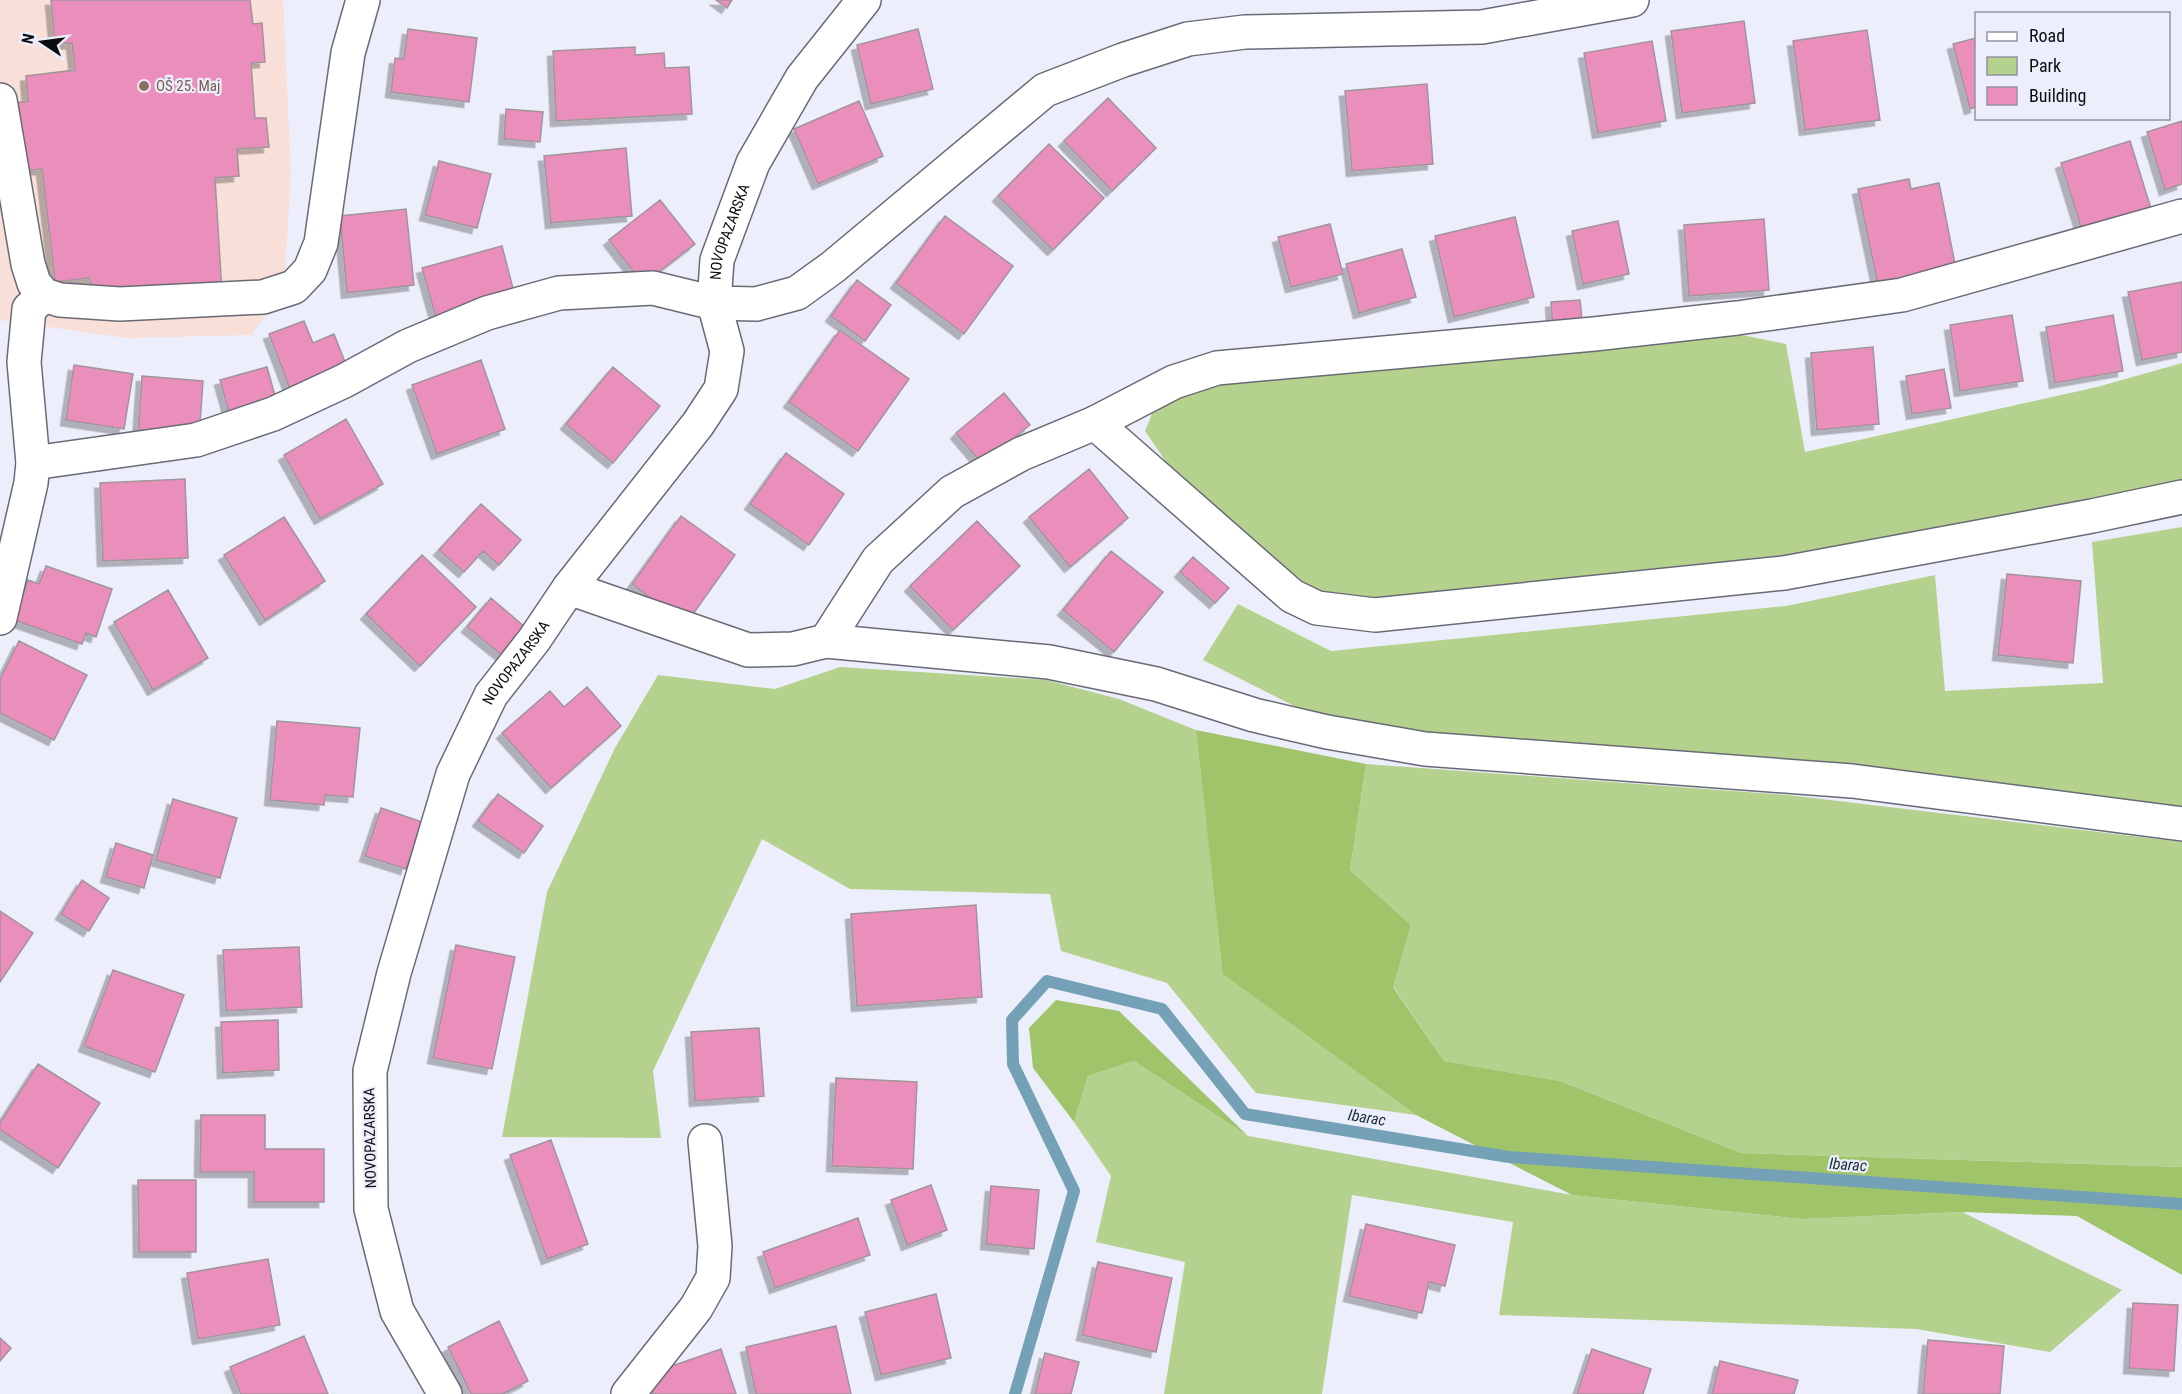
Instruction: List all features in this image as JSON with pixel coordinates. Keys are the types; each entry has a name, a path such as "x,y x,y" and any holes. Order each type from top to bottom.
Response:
{"street":[{"path":"0,100 28,264 34,284 44,295 60,300 120,304 263,297 294,287 310,270 321,243 348,53 363,0"},
{"name":"NOVOPAZARSKA","path":"445,1394 397,1311 371,1209 370,1071 394,973 453,774 491,695 534,640 569,588 698,424 722,388 727,351 714,303 717,260 753,163 802,78 864,0"},
{"path":"33,463 196,440 273,414 344,381 408,346 487,313 559,293 653,288 714,303 756,304 797,292 833,267 1045,90 1123,60 1188,39 1245,32 1482,27 1632,0"},
{"path":"826,642 878,560 952,492 1021,453 1095,423 1174,382 1217,368 1606,333 1737,318 1902,294 2182,216"},
{"path":"0,618 31,483 33,463 24,362 29,309 44,295"},
{"path":"1095,423 1292,596 1317,608 1375,615 1784,573 2182,497"},
{"path":"569,588 748,650 793,649 826,642 1049,662 1156,684 1254,715 1296,725 1425,749 1852,781 2182,824"},
{"path":"628,1394 696,1308 713,1278 715,1246 705,1141"}],"shaded area":[{"name":"OŠ 25. Maj","path":"0,0 283,0 291,173 284,290 251,335 126,338 0,320"}],"green space":[{"path":"1737,334 1786,344 1805,452 2097,387 2182,363 2182,487 1777,560 1437,595 1348,601 1304,591 1190,497 1145,431 1157,401 1205,385"},
{"path":"2182,527 2182,813 1344,731 1203,660 1238,604 1331,651 1786,606 1935,575 1945,691 2103,683 2092,542"},
{"path":"840,667 1046,680 1119,699 1196,730 1224,974 1416,1115 1256,1093 1167,983 1061,951 1050,894 850,889 762,839 653,1071 661,1138 502,1137 547,892 615,748 658,675 775,689"},
{"path":"1196,730 1366,764 1350,870 1411,925 1393,987 1444,1061 1560,1081 1741,1153 2182,1167 2182,1275 2077,1216 1962,1212 1801,1219 1572,1195 1416,1115 1223,974"},
{"path":"1366,764 1788,795 2182,842 2182,1167 1741,1153 1560,1081 1444,1061 1393,986 1411,925 1350,870"},
{"path":"1056,1000 1119,1011 1248,1136 1134,1061 1088,1076 1074,1122 1033,1068 1029,1028"},
{"path":"1134,1061 1248,1136 1572,1195 1801,1219 1962,1212 2122,1290 2050,1352 1916,1329 1499,1315 1513,1222 1352,1195 1322,1394 1164,1394 1185,1262 1096,1242 1111,1176 1074,1122 1088,1076"}],"building":[{"name":"OŠ 25. Maj","path":"51,0 250,0 253,24 262,23 265,62 251,63 255,118 266,118 269,147 237,149 239,176 215,178 222,293 95,291 89,278 55,282 42,169 22,171 15,103 28,101 26,76 75,70 72,43 55,44"},
{"path":"716,0 732,0 727,8"},
{"path":"1744,21 1755,103 1682,113 1671,31"},
{"path":"408,29 477,38 469,102 391,92 395,58 404,59"},
{"path":"918,29 933,89 871,104 857,45"},
{"path":"1867,30 1880,120 1805,130 1793,41"},
{"path":"1975,38 1975,107 1970,109 1953,44"},
{"path":"1652,41 1666,121 1598,133 1584,53"},
{"path":"635,47 635,55 664,53 665,68 689,67 692,114 556,121 553,51"},
{"path":"1427,84 1433,164 1352,171 1345,91"},
{"path":"1108,98 1156,148 1112,191 1064,141"},
{"path":"859,101 883,156 818,184 794,129"},
{"path":"506,109 543,112 540,142 504,139"},
{"path":"2182,121 2182,184 2165,190 2147,132"},
{"path":"2130,141 2153,215 2084,237 2061,163"},
{"path":"1049,144 1104,198 1053,250 998,196"},
{"path":"626,148 632,216 551,223 544,156"},
{"path":"439,161 491,174 477,228 425,215"},
{"path":"1909,179 1911,189 1939,183 1957,274 1879,290 1858,189"},
{"path":"660,200 695,244 643,284 609,240"},
{"path":"406,209 414,285 347,293 340,216"},
{"path":"945,216 1013,266 964,334 896,283"},
{"path":"1515,217 1534,297 1454,317 1435,236"},
{"path":"1764,219 1769,290 1689,296 1684,225"},
{"path":"1618,221 1629,274 1583,284 1572,231"},
{"path":"1330,224 1343,274 1291,287 1278,237"},
{"path":"502,246 516,300 437,321 422,268"},
{"path":"1402,249 1416,297 1359,313 1346,264"},
{"path":"857,280 891,305 865,341 831,316"},
{"path":"2182,282 2182,352 2142,360 2128,292"},
{"path":"1580,300 1583,330 1553,332 1551,302"},
{"path":"2012,315 2023,381 1960,391 1950,325"},
{"path":"2113,315 2123,371 2055,383 2046,327"},
{"path":"304,321 313,343 334,334 347,367 290,389 269,334"},
{"path":"840,330 909,379 858,451 789,402"},
{"path":"1873,347 1879,424 1817,430 1811,353"},
{"path":"481,360 505,429 437,454 412,385"},
{"path":"74,365 133,374 124,429 66,420"},
{"path":"267,367 279,410 232,423 220,380"},
{"path":"613,367 660,406 613,463 566,424"},
{"path":"1944,369 1951,408 1912,414 1906,376"},
{"path":"142,376 203,381 199,438 138,434"},
{"path":"1004,393 1030,425 982,464 956,433"},
{"path":"346,419 383,484 320,519 284,455"},
{"path":"786,453 844,494 809,545 750,504"},
{"path":"1089,469 1128,518 1070,567 1029,517"},
{"path":"185,479 188,558 103,561 100,483"},
{"path":"481,504 521,540 499,565 483,551 464,572 439,550"},
{"path":"681,516 735,555 686,624 632,584"},
{"path":"284,517 325,581 265,620 224,555"},
{"path":"977,521 1020,566 953,630 910,586"},
{"path":"1111,551 1163,592 1114,652 1063,610"},
{"path":"422,555 476,607 420,666 366,614"},
{"path":"1193,557 1229,588 1215,603 1180,572"},
{"path":"46,566 112,589 96,637 86,633 82,644 14,620 28,580 39,584"},
{"path":"2007,574 2081,581 2073,663 1998,655"},
{"path":"168,590 208,658 153,690 114,622"},
{"path":"491,598 526,628 503,656 467,627"},
{"path":"19,641 87,675 54,740 0,713 0,679"},
{"path":"587,687 621,726 551,788 502,733 550,691 564,707"},
{"path":"277,721 360,728 353,797 325,795 324,805 270,800"},
{"path":"498,794 543,826 524,853 478,821"},
{"path":"173,799 237,818 220,878 156,860"},
{"path":"381,808 422,822 406,869 365,856"},
{"path":"116,843 153,855 144,888 106,877"},
{"path":"82,880 109,898 89,931 61,914"},
{"path":"976,905 982,997 857,1006 851,914"},
{"path":"0,911 33,933 0,982"},
{"path":"456,945 515,957 492,1069 433,1058"},
{"path":"299,947 302,1007 226,1011 223,950"},
{"path":"113,970 184,995 155,1072 84,1046"},
{"path":"278,1020 279,1070 223,1073 221,1022"},
{"path":"759,1028 764,1096 695,1101 691,1032"},
{"path":"38,1064 100,1103 58,1168 0,1130 0,1123"},
{"path":"836,1078 917,1082 913,1169 832,1166"},
{"path":"201,1115 265,1115 265,1149 324,1149 324,1202 254,1202 254,1172 200,1172"},
{"path":"551,1140 588,1244 547,1259 510,1155"},
{"path":"138,1180 196,1180 196,1252 139,1252"},
{"path":"931,1185 947,1230 907,1245 891,1200"},
{"path":"991,1186 1039,1190 1034,1249 986,1244"},
{"path":"858,1218 870,1255 775,1288 763,1252"},
{"path":"1366,1224 1455,1245 1445,1286 1429,1282 1422,1313 1349,1296"},
{"path":"268,1259 280,1325 198,1339 187,1273"},
{"path":"1098,1262 1172,1278 1156,1352 1082,1335"},
{"path":"936,1294 951,1358 881,1375 865,1312"},
{"path":"2133,1303 2178,1305 2174,1371 2129,1368"},
{"path":"499,1321 528,1381 503,1394 471,1394 448,1347"},
{"path":"836,1326 851,1394 756,1394 746,1347"},
{"path":"304,1336 328,1394 241,1394 230,1367"},
{"path":"0,1338 11,1348 0,1361"},
{"path":"1928,1340 2004,1346 2000,1394 1923,1394"},
{"path":"721,1349 736,1394 653,1394 646,1375"},
{"path":"1592,1349 1651,1369 1643,1394 1577,1394"},
{"path":"1045,1353 1079,1362 1071,1394 1035,1394"},
{"path":"1720,1361 1798,1380 1794,1394 1712,1394"}],"waterway":[{"name":"Ibarac","path":"1015,1394 1074,1191 1013,1064 1012,1020 1047,981 1162,1009 1245,1114 1509,1157 2182,1204"}],"place":[{"name":"OŠ 25. Maj","path":"144,86"}]}
